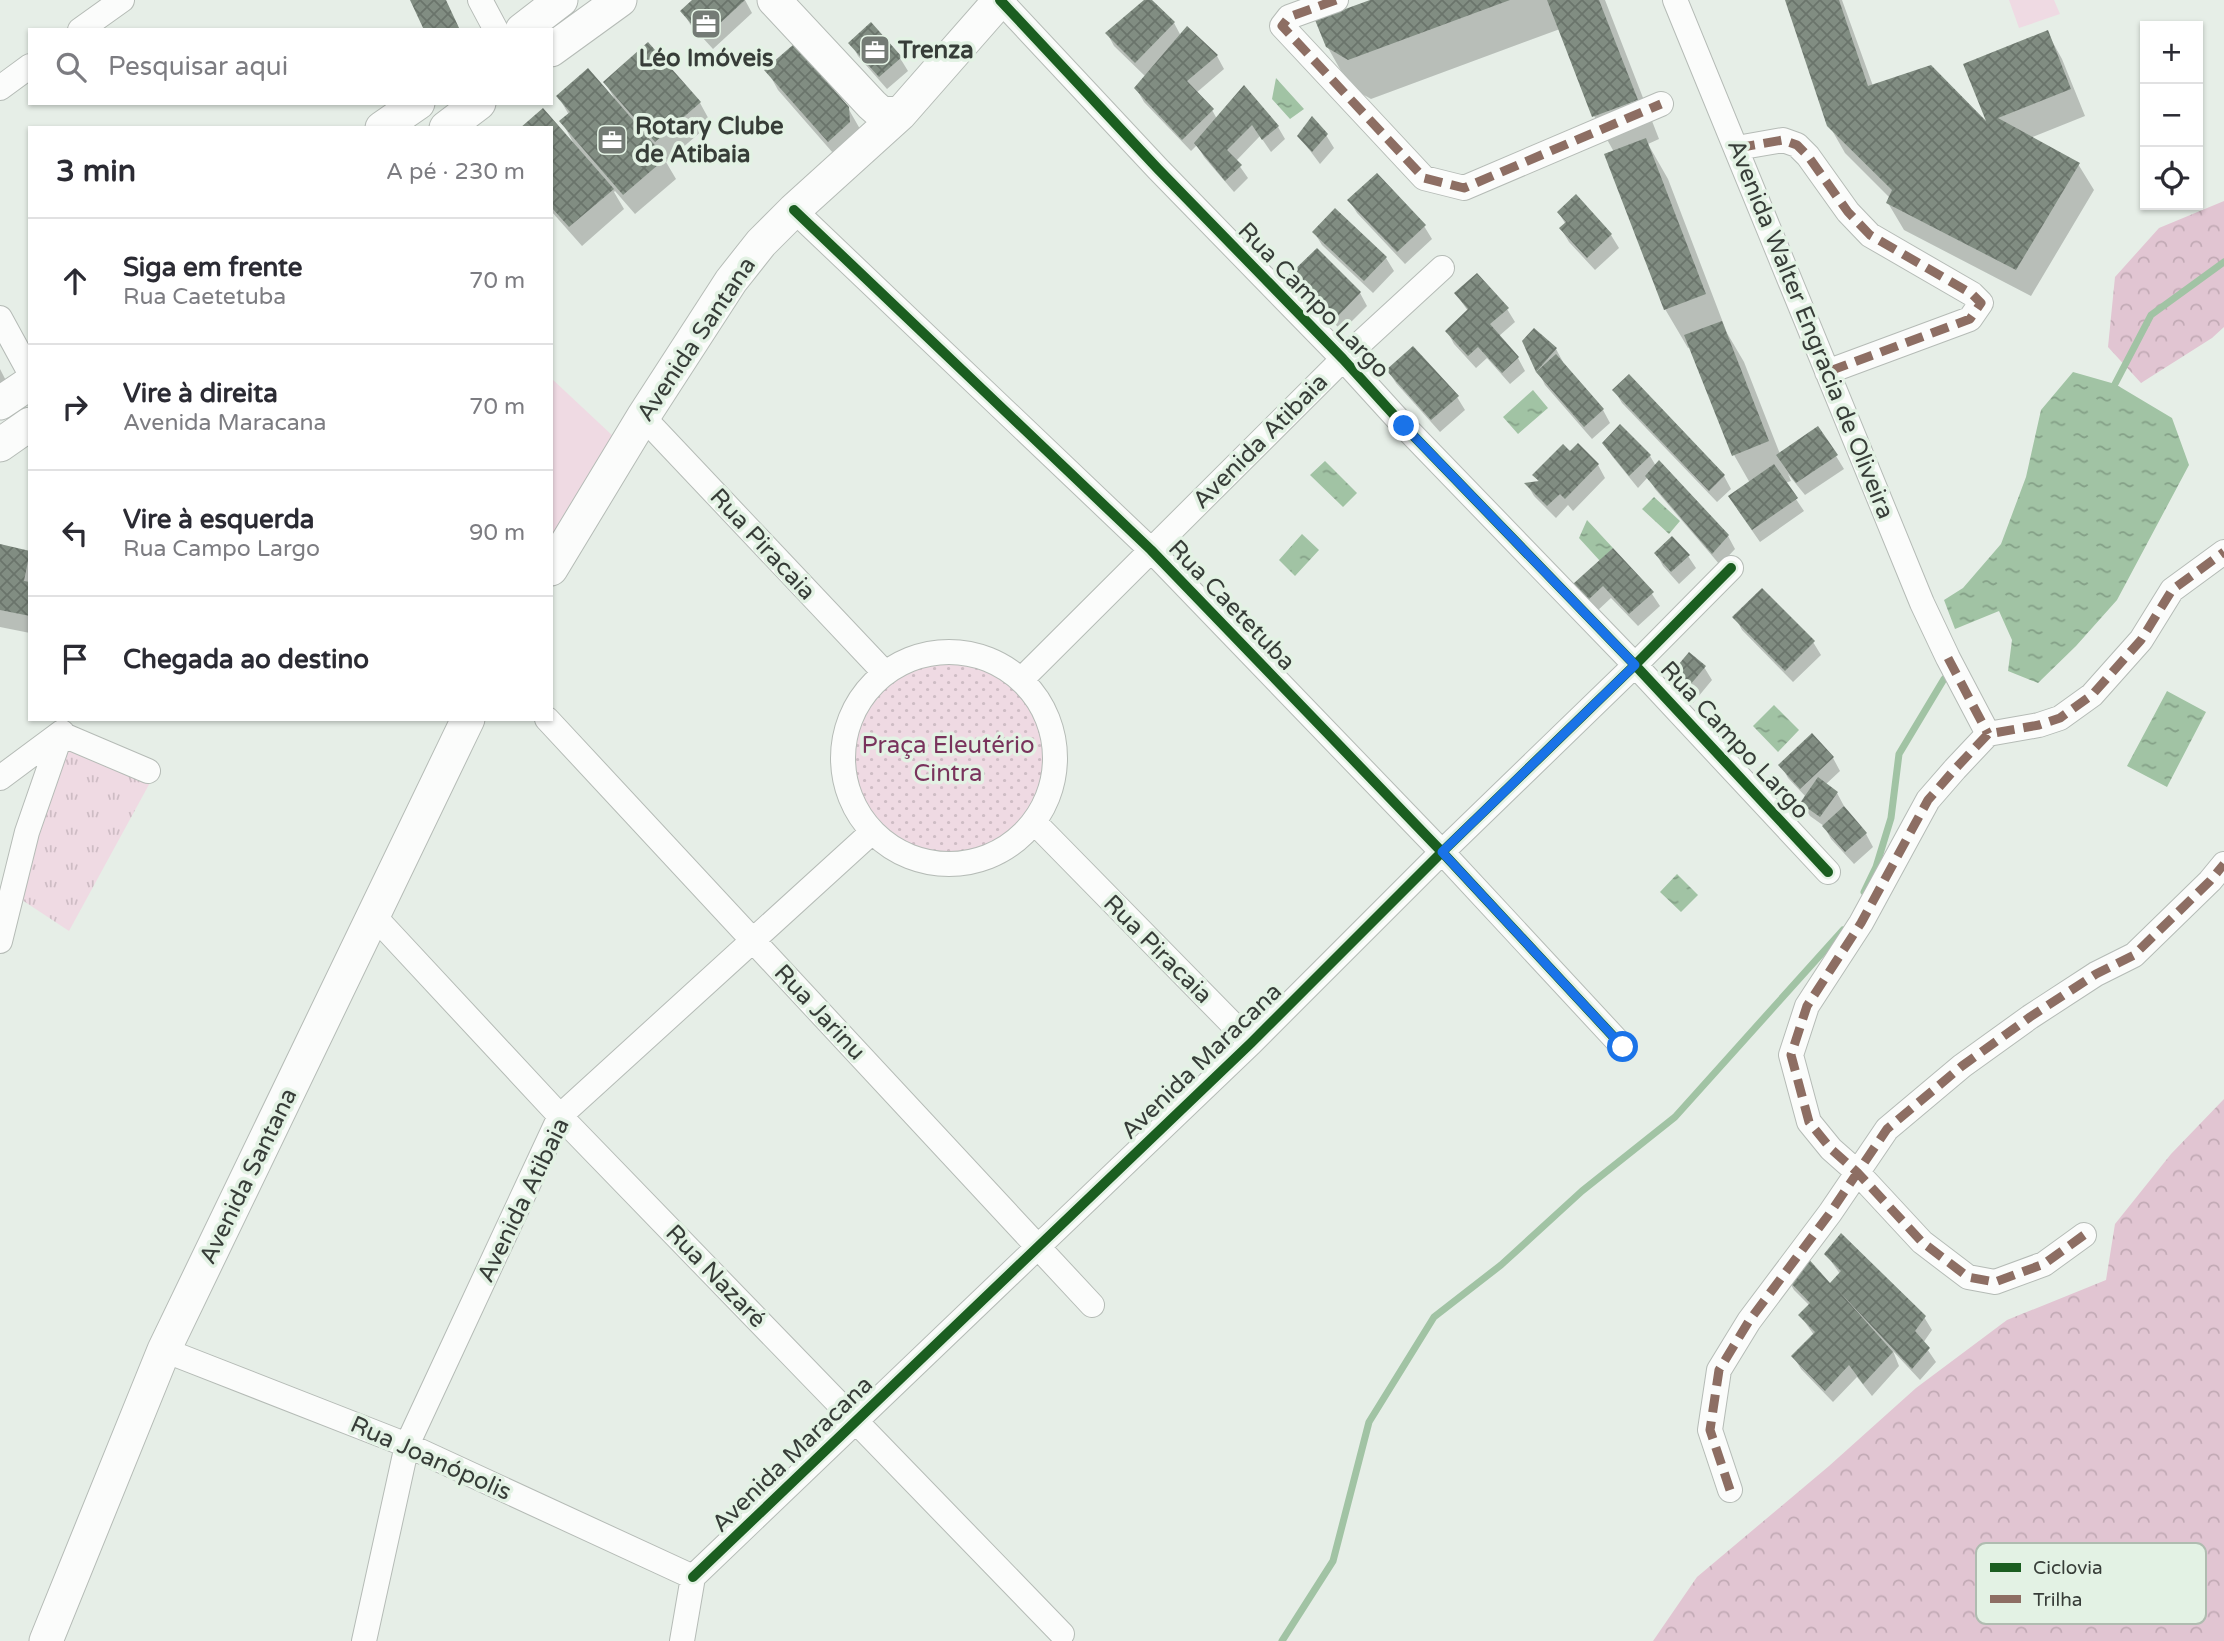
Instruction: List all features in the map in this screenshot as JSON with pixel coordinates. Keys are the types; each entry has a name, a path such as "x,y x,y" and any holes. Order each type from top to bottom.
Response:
{"street":[{"path":"83,28 122,0"},
{"path":"480,0 495,28"},
{"path":"525,28 561,0"},
{"path":"553,49 620,0"},
{"path":"774,0 882,118"},
{"name":"Avenida Santana","path":"553,566 643,417 731,281 761,243 1000,0"},
{"name":"Rua Campo Largo","path":"1000,0 1158,169 1635,665 1828,872"},
{"path":"1336,0 1289,17 1282,26 1424,178 1465,188 1661,104"},
{"name":"Avenida Walter Engracia de Oliveira","path":"1675,0 1922,603 1988,734"},
{"path":"0,88 28,67"},
{"path":"385,126 415,105"},
{"path":"449,126 476,105"},
{"path":"1737,148 1783,140 1797,145 1848,212 1870,235 1972,294 1981,303 1970,319 1827,372"},
{"name":"Rua Caetetuba","path":"794,210 1151,551 1442,852 1623,1047"},
{"name":"Avenida Atibaia","path":"1023,678 1343,359 1441,268"},
{"path":"0,318 28,369"},
{"path":"0,403 28,384"},
{"name":"Rua Piracaia","path":"643,417 883,671"},
{"path":"0,445 28,425"},
{"path":"2084,1236 2044,1264 1995,1282 1968,1277 1922,1242 1808,1122 1791,1055 1807,1006 1861,923 1928,800 1988,734 2060,718 2092,695 2141,640 2172,590 2224,552"},
{"name":"Avenida Maracana","path":"693,1577 1251,1043 1731,568"},
{"path":"933,653 967,653 999,664 1023,678 1044,712 1054,744 1054,777 1036,824 996,854 964,864 930,864 899,852 872,832 853,805 849,794 843,773 843,739 854,708 883,671 933,653"},
{"name":"Avenida Santana","path":"46,1641 164,1350 467,721"},
{"name":"Rua Jarinu","path":"549,721 1092,1305"},
{"path":"65,727 148,771"},
{"path":"0,778 65,727"},
{"path":"0,941 27,832 65,727"},
{"name":"Rua Piracaia","path":"1036,824 1251,1043"},
{"name":"Avenida Atibaia","path":"364,1641 407,1445 560,1116 872,832"},
{"path":"1730,1490 1710,1430 1718,1370 1749,1321 1830,1213 1887,1129 1952,1073 2030,1017 2096,974 2134,955 2224,864"},
{"name":"Rua Nazaré","path":"373,915 560,1116 1062,1634"},
{"name":"Rua Joanópolis","path":"164,1350 407,1445 693,1577"},
{"path":"682,1641 693,1577"}],"green space":[{"path":"2009,0 2054,0 2060,14 2019,28"},
{"path":"2224,201 2224,327 2212,338 2141,383 2108,347 2115,277 2159,228"},
{"path":"553,380 614,437 553,538"},
{"name":"Praça Eleutério Cintra","path":"949,652 990,660 1024,683 1047,717 1055,758 1047,799 1024,833 990,856 949,864 908,856 874,833 851,799 843,758 851,717 874,683 908,660"},
{"path":"67,749 152,779 69,931 19,898"},
{"path":"2224,1099 2224,1641 1653,1641 1697,1577 1829,1466 1916,1388 2007,1320 2106,1280 2115,1224 2171,1154"}],"water":[{"path":"1276,78 1304,109 1290,119 1272,99"},
{"path":"2073,372 2115,384 2172,418 2189,465 2117,600 2038,683 2008,671 2012,640 1999,611 1955,629 1944,600 1963,588 2001,544 2026,477 2041,410"},
{"path":"1533,390 1548,408 1518,434 1503,417"},
{"path":"1325,461 1357,493 1343,507 1310,475"},
{"path":"1654,497 1680,521 1669,534 1642,509"},
{"path":"1587,520 1613,548 1600,561 1579,538"},
{"path":"1302,534 1319,550 1295,576 1279,560"},
{"path":"2167,691 2206,712 2167,787 2127,766"},
{"path":"1774,705 1799,730 1778,752 1753,726"},
{"path":"1677,874 1698,895 1681,912 1660,892"}],"building":[{"path":"410,0 446,0 459,28 423,28"},
{"name":"Léo Imóveis","path":"692,0 745,0 704,38 680,11"},
{"path":"1144,0 1152,0 1175,22 1135,63 1105,33"},
{"path":"1370,0 1510,0 1348,60 1326,47 1315,20"},
{"path":"1547,0 1599,0 1638,100 1592,117"},
{"path":"1785,0 1839,0 1868,86 1931,65 1986,121 1963,64 2048,30 2071,89 1998,118 2080,163 2016,270 1886,203 1892,190 1827,126"},
{"name":"Trenza","path":"871,22 902,57 879,77 848,43"},
{"path":"1187,26 1218,55 1187,81 1214,109 1182,140 1134,88"},
{"path":"648,42 701,102 655,142 603,82"},
{"path":"794,44 849,107 850,122 828,142 764,70"},
{"name":"Rotary Clube de Atibaia","path":"588,68 666,158 623,195 559,121 570,112 556,96"},
{"path":"1244,85 1279,126 1262,140 1252,125 1227,150 1242,165 1225,181 1194,143"},
{"path":"543,108 614,189 569,227 553,209 553,126 522,126"},
{"path":"1312,116 1328,134 1312,152 1297,136"},
{"path":"1646,138 1706,294 1664,310 1604,154"},
{"path":"1377,173 1426,225 1397,252 1347,200"},
{"path":"1576,194 1612,234 1587,258 1559,228 1566,222 1557,212"},
{"path":"1335,208 1387,257 1364,281 1312,232"},
{"path":"1317,248 1361,292 1334,320 1289,275"},
{"path":"1477,273 1509,308 1490,324 1519,357 1502,373 1478,347 1468,356 1445,331 1468,309 1454,293"},
{"path":"1722,321 1769,441 1732,456 1684,335"},
{"path":"1534,328 1557,348 1536,372 1522,341"},
{"path":"1413,346 1459,396 1431,420 1386,370"},
{"path":"1556,354 1604,409 1584,427 1536,372"},
{"path":"1629,374 1725,475 1709,491 1612,390"},
{"path":"1620,424 1651,455 1629,476 1602,443"},
{"path":"1818,426 1838,455 1796,483 1776,455"},
{"path":"1578,443 1599,464 1565,499 1560,494 1547,506 1524,483 1539,481 1532,475 1563,444 1570,451"},
{"path":"1659,460 1729,535 1712,554 1645,476"},
{"path":"1774,464 1798,498 1752,530 1728,496"},
{"path":"1672,536 1690,555 1671,572 1654,553"},
{"path":"0,544 28,551 24,581 28,582 28,616 0,610"},
{"path":"1613,548 1654,592 1629,614 1603,586 1588,600 1573,584"},
{"path":"1762,588 1815,641 1785,671 1732,617"},
{"path":"1689,652 1706,666 1685,691 1668,677"},
{"path":"1812,733 1834,757 1800,789 1778,765"},
{"path":"1818,777 1838,792 1820,817 1800,803"},
{"path":"1844,806 1867,833 1845,852 1822,826"},
{"path":"1841,1233 1926,1316 1915,1331 1930,1348 1912,1369 1836,1288 1893,1352 1863,1384 1849,1365 1825,1391 1791,1356 1815,1332 1798,1315 1810,1303 1785,1277 1806,1256 1830,1283 1841,1271 1824,1254"}],"waterway":[{"path":"2115,384 2151,315 2224,262"},
{"path":"1864,892 1876,867 1891,818 1899,754 1944,679"},
{"path":"1282,1641 1333,1561 1369,1422 1434,1317 1501,1265 1582,1191 1675,1117 1843,930"}],"marked path":[{"path":"1336,0 1289,17 1282,26 1424,178 1464,188 1661,104"},
{"path":"1737,148 1783,140 1797,145 1848,212 1870,235 1972,294 1981,303 1970,319 1827,372"},
{"path":"2084,1235 2044,1264 1995,1282 1968,1277 1922,1242 1857,1172 1831,1149 1809,1122 1791,1055 1807,1006 1861,923 1928,800 1988,734 2039,725 2060,718 2092,695 2141,640 2172,590 2224,552"},
{"path":"1948,658 1988,734"},
{"path":"1730,1490 1710,1430 1719,1370 1749,1321 1830,1213 1887,1129 1962,1066 2030,1017 2096,974 2134,955 2224,864"}],"cycle path":[{"path":"1000,0 1158,169 1635,665 1828,872"},
{"path":"794,210 1151,550 1442,852 1623,1047"},
{"path":"693,1577 1251,1043 1731,568"}],"place":[{"name":"Léo Imóveis","path":"706,24"},
{"name":"Trenza","path":"875,50"},
{"name":"Rotary Clube de Atibaia","path":"612,140"}],"route":[{"path":"1404,426 1635,665 1442,852 1623,1047"}]}
